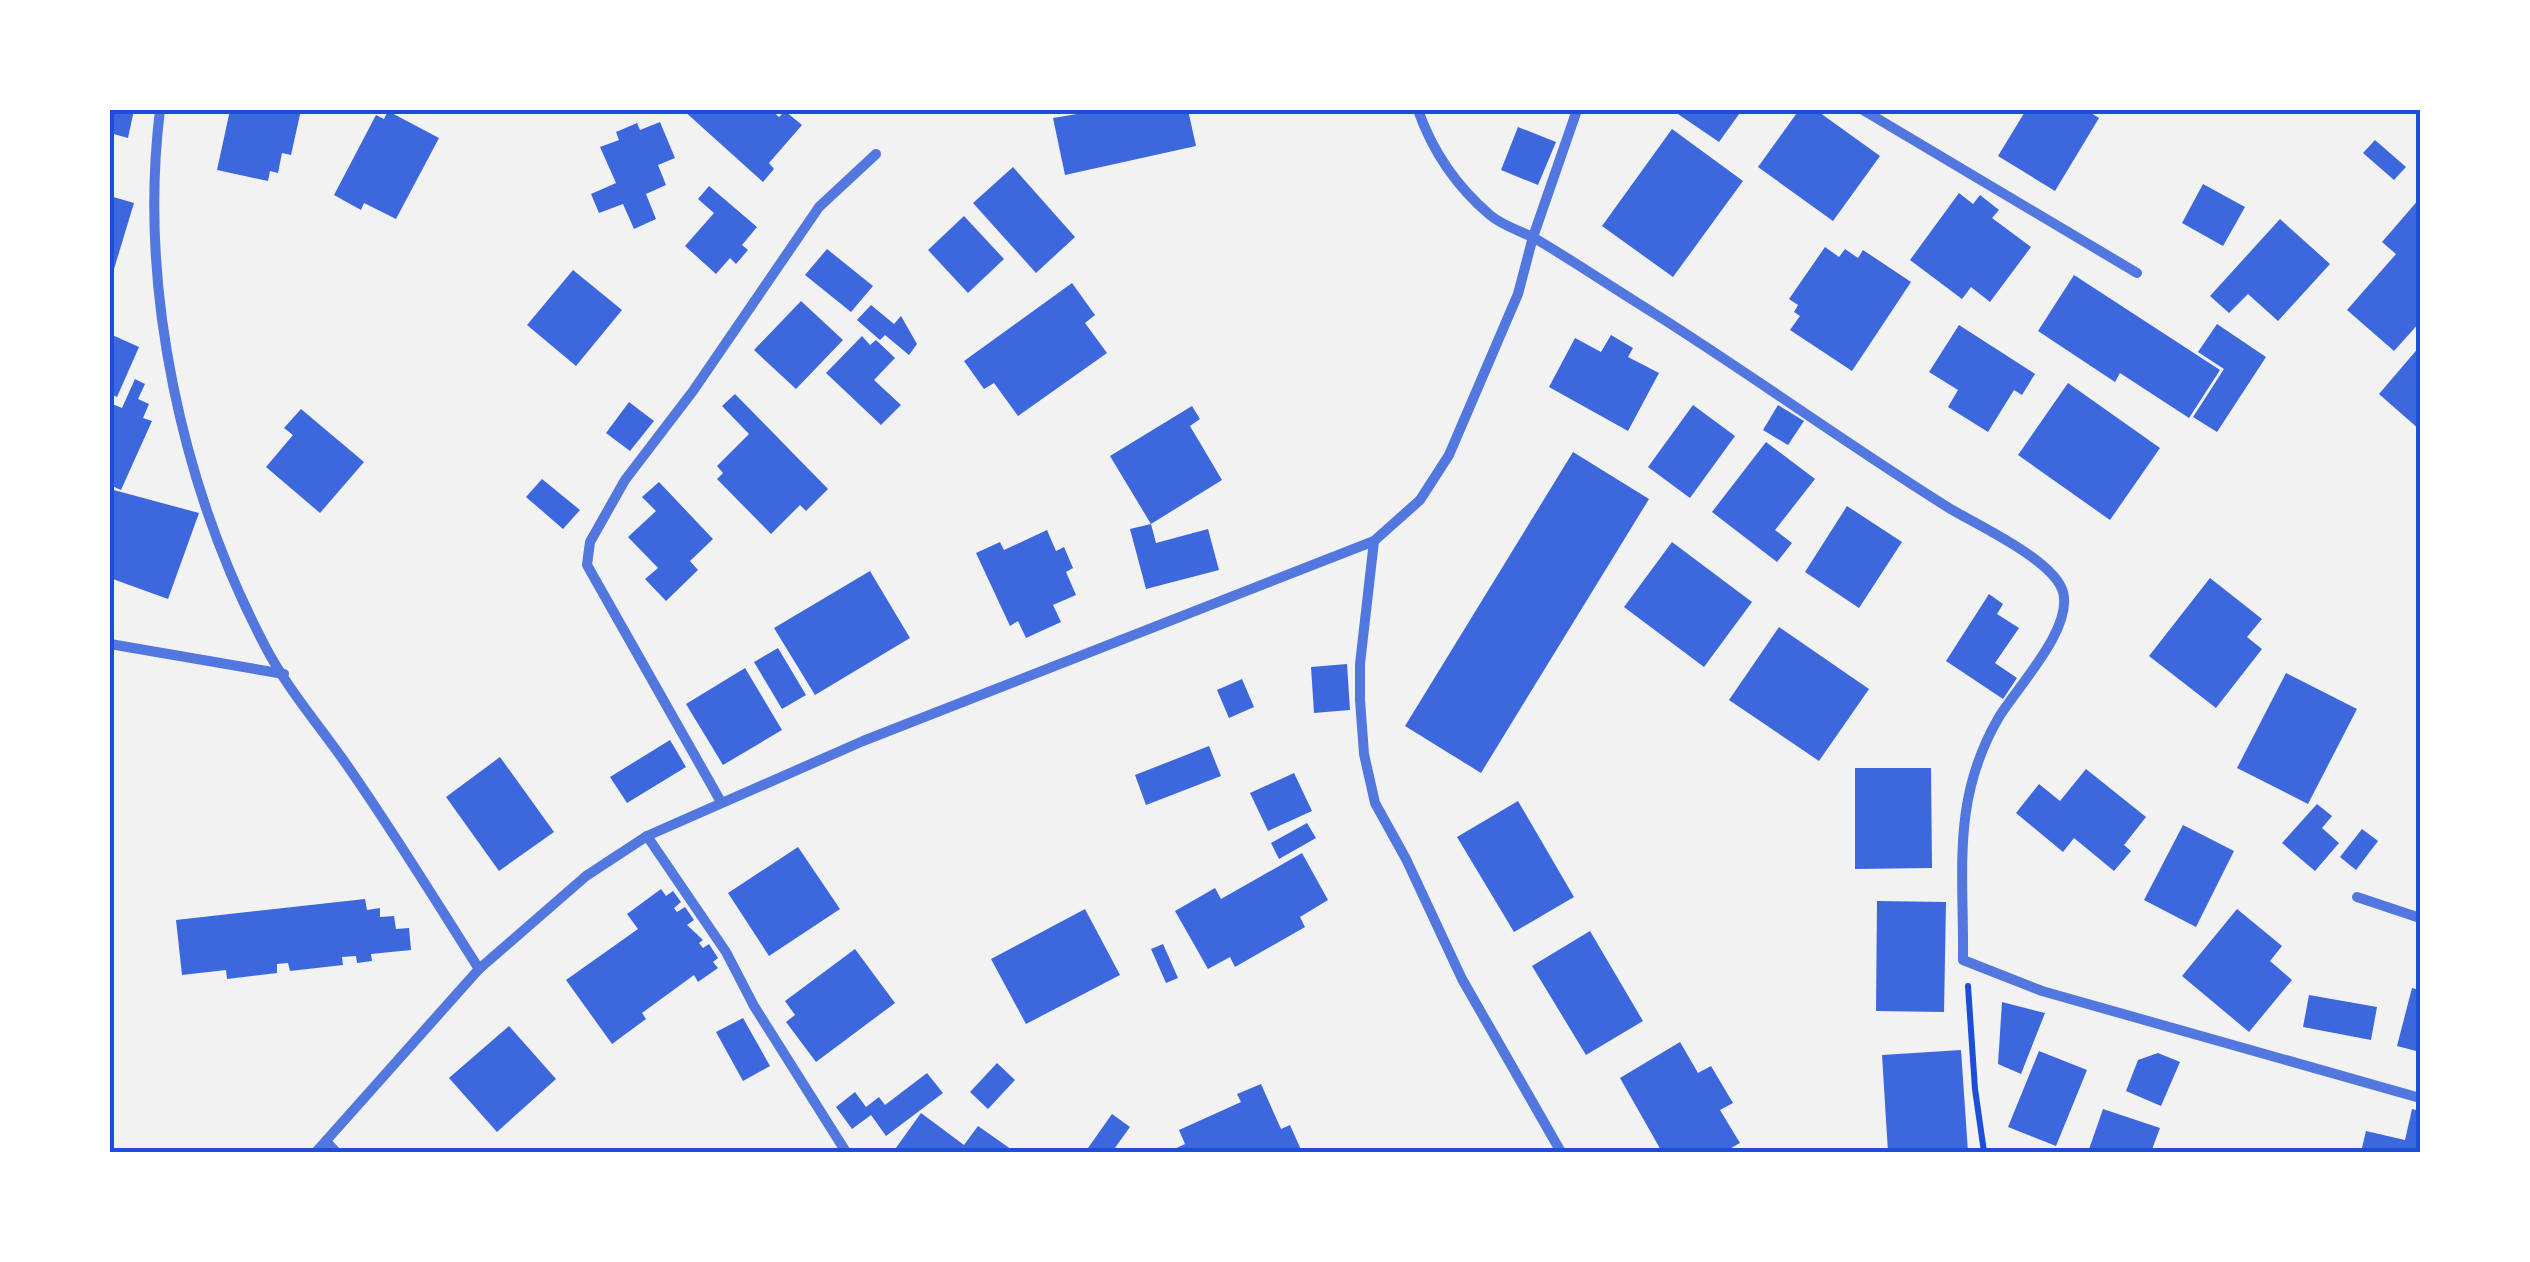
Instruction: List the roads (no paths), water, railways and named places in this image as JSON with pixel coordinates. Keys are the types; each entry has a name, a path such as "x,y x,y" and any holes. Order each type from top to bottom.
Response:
{"street":[{"path":"160,110 152,169 162,314 182,426 208,518 266,649 378,811 479,969"},
{"path":"1418,110 1426,133 1457,184 1493,218 1533,237 1719,354 1862,453 2022,551 2052,574 2062,588 2065,607 2057,628 2000,716 1981,754 1965,802 1963,960 2042,991 2420,1098"},
{"path":"316,1152 479,969 586,876 646,836 863,741 1374,542 1420,500 1449,455 1518,294 1533,237 1577,110"},
{"path":"1863,110 2136,274"},
{"path":"721,802 592,576 587,564 590,542 625,480 693,391 819,206 876,154"},
{"path":"1374,542 1360,664 1360,700 1364,754 1375,803 1406,858 1462,979 1562,1152"},
{"path":"110,644 284,674"},
{"path":"646,836 726,952 754,1006 846,1152"},
{"path":"2358,897 2420,918"},
{"path":"326,1141 336,1152"}]}
